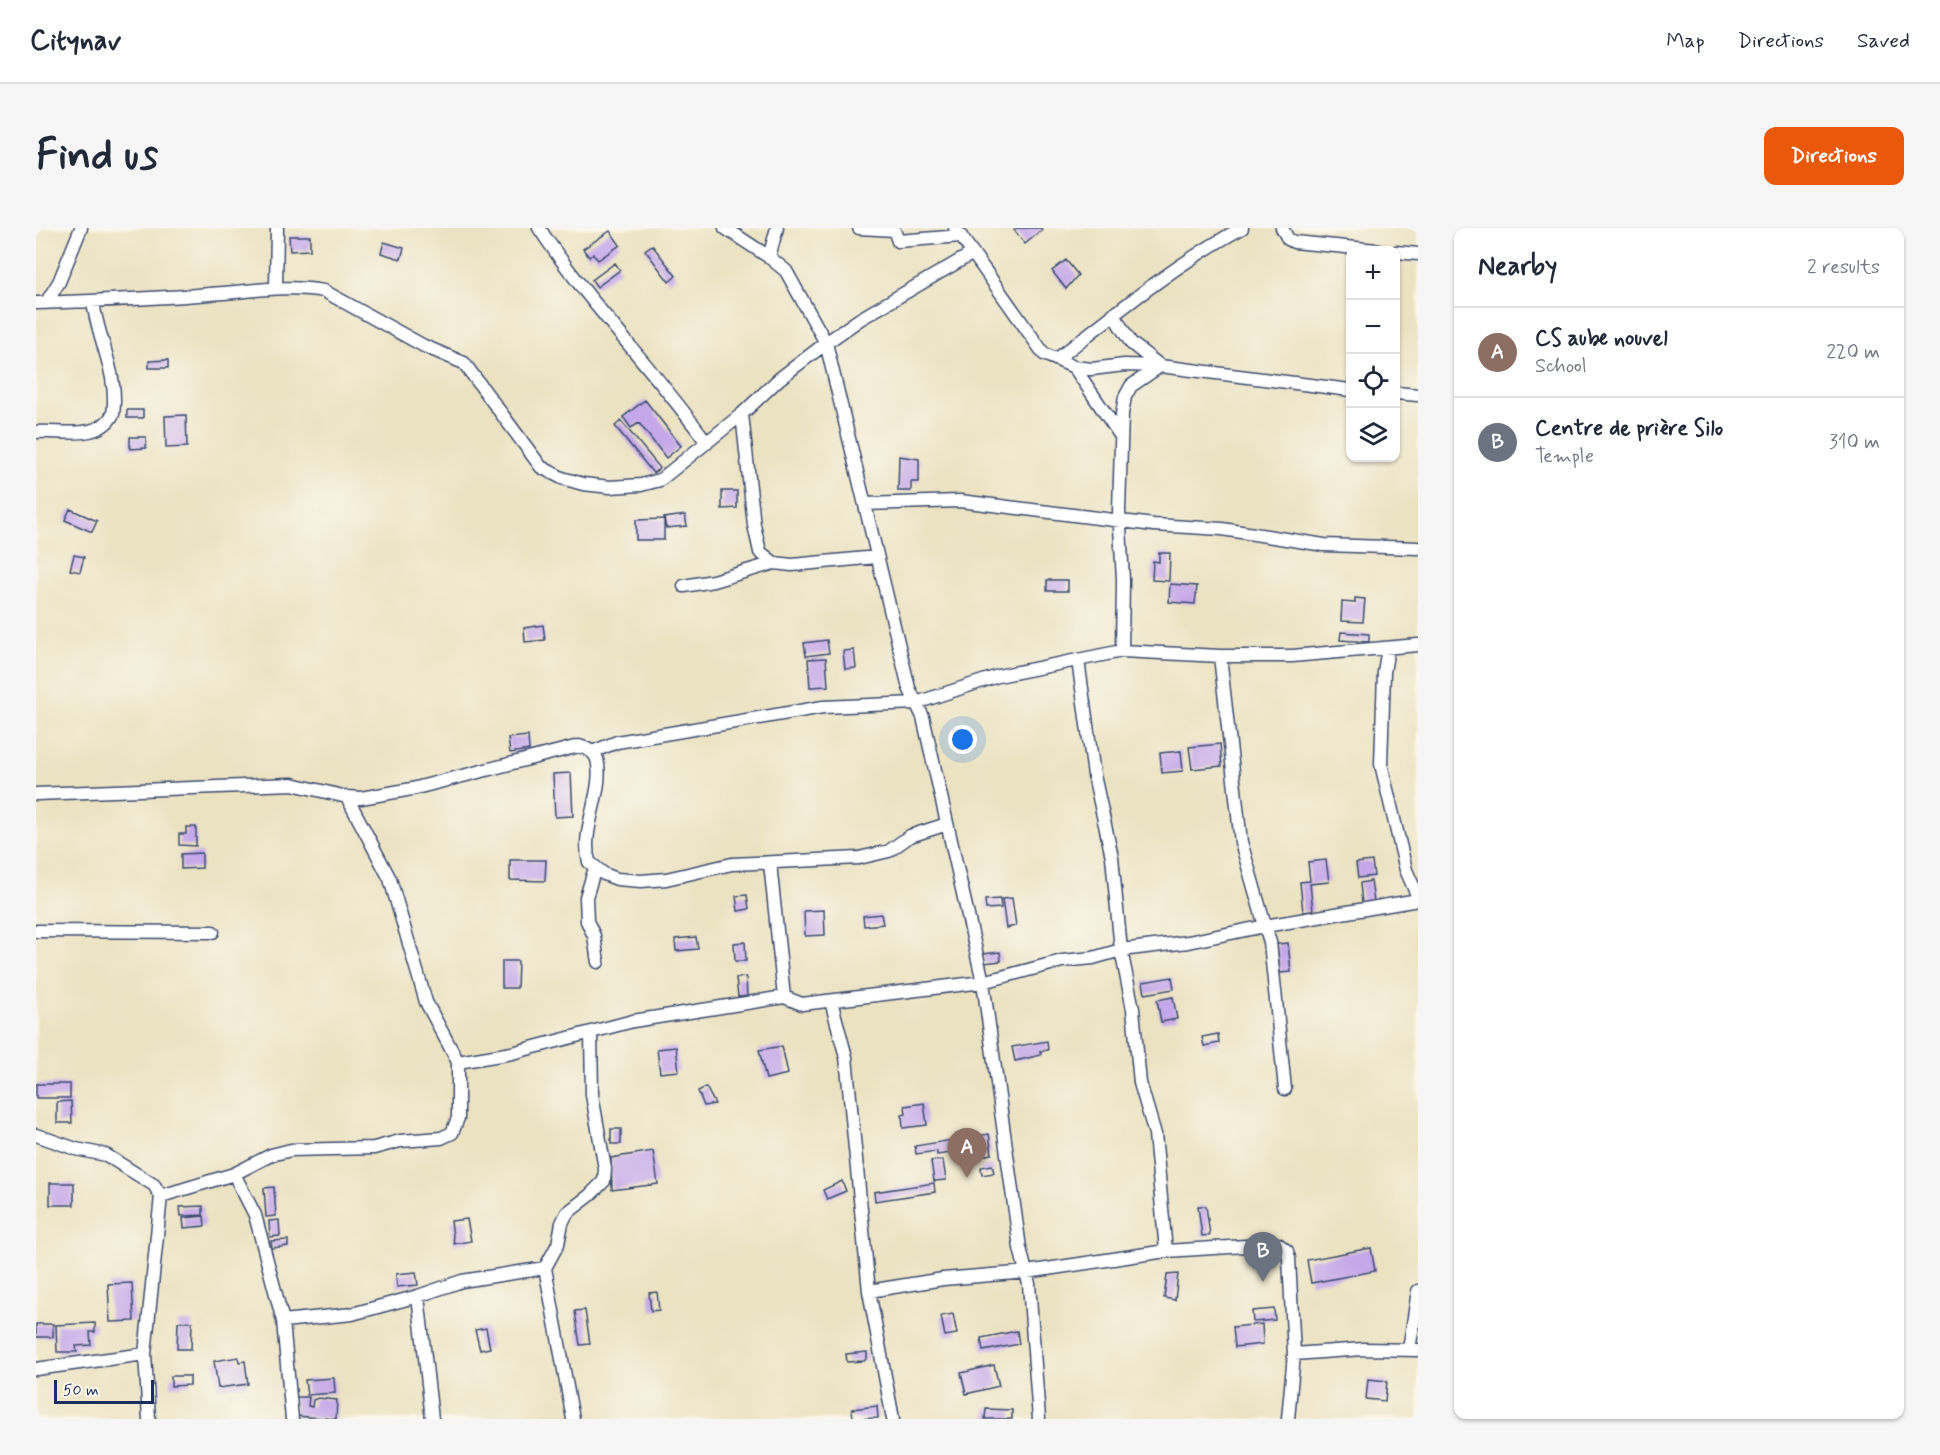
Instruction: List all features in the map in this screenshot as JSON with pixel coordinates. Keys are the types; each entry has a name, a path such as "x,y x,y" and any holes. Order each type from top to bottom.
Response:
{"street":[{"path":"41,303 63,272 81,228"},
{"path":"276,288 277,228"},
{"path":"539,228 562,262 678,402 707,443"},
{"path":"725,228 786,271 826,343 909,688 923,717 984,982 1013,1202 1027,1272 1033,1319 1039,1419"},
{"path":"769,257 777,228"},
{"path":"859,228 894,230 898,241 958,232 1044,354 1074,367 1092,369 1124,365 1160,366 1346,389"},
{"path":"1057,359 1113,314 1202,249 1242,228"},
{"path":"1280,228 1288,239 1294,242 1346,247"},
{"path":"1400,252 1418,254"},
{"path":"41,303 93,302 276,288 309,288 324,291 424,346 464,363 541,466 562,478 583,484 610,487 641,485 660,480 742,414 779,379 826,343 860,319 973,254"},
{"path":"36,432 87,432 100,428 113,414 114,379 96,327 93,302"},
{"path":"1113,314 1131,343 1160,366"},
{"path":"1122,651 1120,520 1125,397 1131,386 1160,366"},
{"path":"1074,367 1122,437"},
{"path":"1400,393 1418,395"},
{"path":"742,414 757,541 760,552 774,563"},
{"path":"865,504 960,501 1120,520 1222,529 1324,545 1418,548"},
{"path":"684,586 713,581 774,563 792,565 878,557"},
{"path":"592,752 628,740 823,707 916,703 998,676 1122,651 1220,656 1292,656 1418,645"},
{"path":"458,1062 512,1053 633,1021 783,997 802,1004 984,982 1062,961 1093,958 1121,950 1188,942 1418,899 1406,870 1381,764 1384,672 1388,648"},
{"path":"1220,656 1241,842 1270,942 1285,1089"},
{"path":"1078,660 1094,776 1112,857 1121,950 1131,991 1142,1093 1155,1134 1166,1251"},
{"path":"36,794 292,784 347,797 361,798 412,789 579,746 592,752 597,759 587,853 589,862 595,868 617,879 641,881 732,864 859,858 889,851 910,836 947,824"},
{"path":"162,1196 234,1174 271,1155 291,1149 374,1148 400,1141 441,1138 452,1133 458,1118 458,1062 426,1002 390,879 347,797"},
{"path":"770,863 783,997"},
{"path":"595,868 586,897 587,921 594,936 598,962"},
{"path":"36,931 213,932"},
{"path":"831,1001 846,1057 869,1291 892,1419"},
{"path":"573,1419 545,1268 558,1244 562,1223 567,1213 590,1196 604,1181 592,1095 591,1033"},
{"path":"36,1135 75,1149 106,1155 154,1185 162,1196 145,1354 149,1419"},
{"path":"234,1174 255,1215 283,1321 292,1419"},
{"path":"869,1291 943,1279 1027,1272 1166,1251 1257,1245 1284,1247 1289,1258 1293,1354 1288,1419"},
{"path":"283,1321 352,1314 462,1281 545,1268"},
{"path":"1293,1354 1363,1349 1413,1350 1418,1291"},
{"path":"418,1296 432,1419"},
{"path":"36,1369 145,1354"}],"building":[{"path":"1041,228 1042,230 1025,244 1014,230"},
{"path":"610,231 620,245 598,260 593,254 589,257 583,249"},
{"path":"289,236 310,236 310,250 290,251"},
{"path":"384,242 404,248 401,259 381,253"},
{"path":"652,245 676,276 669,282 645,250"},
{"path":"1066,260 1078,275 1066,289 1052,271"},
{"path":"615,263 620,270 597,287 592,280"},
{"path":"168,360 168,368 149,368 149,361"},
{"path":"645,400 681,446 666,458 639,423 631,428 623,417"},
{"path":"127,410 143,410 143,418 127,418"},
{"path":"186,415 187,447 166,448 165,416"},
{"path":"621,421 660,468 653,473 615,426"},
{"path":"130,437 146,437 146,448 130,449"},
{"path":"899,456 919,459 919,482 911,482 911,491 898,491"},
{"path":"722,491 737,491 737,508 722,509"},
{"path":"70,509 97,521 92,532 65,520"},
{"path":"685,515 687,526 666,528 664,518"},
{"path":"664,519 664,540 636,540 636,520"},
{"path":"1159,553 1170,553 1169,581 1152,580 1153,561 1159,562"},
{"path":"74,555 84,557 80,572 70,570"},
{"path":"1047,580 1068,580 1068,591 1047,591"},
{"path":"1170,584 1197,586 1195,604 1169,602"},
{"path":"1355,598 1365,599 1363,622 1341,621 1342,602 1355,603"},
{"path":"543,625 545,640 525,642 524,628"},
{"path":"1341,632 1369,634 1369,642 1340,640"},
{"path":"827,640 829,653 806,656 804,643"},
{"path":"854,650 856,668 845,669 843,651"},
{"path":"826,658 828,686 810,687 808,659"},
{"path":"528,736 529,750 510,753 508,738"},
{"path":"1220,744 1222,766 1192,769 1189,747"},
{"path":"1181,751 1183,771 1162,773 1160,753"},
{"path":"571,773 573,816 555,817 553,774"},
{"path":"186,827 196,827 196,846 179,845 179,834 186,834"},
{"path":"202,853 202,868 181,869 181,854"},
{"path":"510,860 546,860 545,881 510,880"},
{"path":"1326,860 1329,882 1310,884 1313,911 1303,912 1300,882 1310,881 1308,862"},
{"path":"1372,861 1374,876 1358,878 1356,863"},
{"path":"1371,881 1374,902 1362,904 1360,883"},
{"path":"747,895 749,909 738,911 736,896"},
{"path":"1012,898 1016,926 1006,928 1002,899"},
{"path":"1000,899 1001,908 986,909 985,900"},
{"path":"824,910 825,935 805,936 804,911"},
{"path":"881,914 883,924 864,926 863,916"},
{"path":"696,937 698,949 676,951 675,939"},
{"path":"745,942 746,961 735,961 734,943"},
{"path":"1288,943 1291,972 1280,973 1277,944"},
{"path":"1000,952 1001,961 984,963 983,954"},
{"path":"502,961 518,961 517,988 502,988"},
{"path":"746,977 747,997 738,997 736,978"},
{"path":"1172,977 1174,989 1145,994 1143,982"},
{"path":"1173,997 1177,1019 1161,1022 1157,1000"},
{"path":"1218,1034 1219,1043 1204,1046 1202,1037"},
{"path":"1047,1041 1048,1050 1040,1051 1041,1055 1015,1061 1012,1047"},
{"path":"782,1046 788,1074 766,1079 759,1050"},
{"path":"676,1047 679,1071 660,1073 657,1049"},
{"path":"36,1084 70,1084 70,1098 36,1098"},
{"path":"706,1087 715,1104 704,1106 698,1091"},
{"path":"71,1101 72,1123 57,1123 57,1102"},
{"path":"924,1103 927,1125 903,1128 902,1115 906,1114 905,1106"},
{"path":"611,1129 621,1129 621,1144 611,1144"},
{"path":"989,1134 992,1154 981,1156 980,1149 937,1155 937,1151 916,1154 915,1146"},
{"path":"653,1151 658,1184 612,1190 611,1158"},
{"path":"943,1160 946,1180 934,1181 931,1161"},
{"path":"992,1165 994,1173 982,1175 981,1167"},
{"path":"842,1181 846,1191 827,1199 823,1190"},
{"path":"50,1183 74,1183 74,1205 50,1205"},
{"path":"934,1183 935,1192 875,1201 874,1192"},
{"path":"274,1187 276,1216 266,1217 264,1188"},
{"path":"203,1206 203,1215 181,1216 180,1207"},
{"path":"1198,1206 1206,1206 1210,1235 1202,1236"},
{"path":"204,1216 205,1226 184,1228 183,1218"},
{"path":"467,1219 471,1241 454,1244 451,1221"},
{"path":"279,1220 280,1236 270,1237 269,1221"},
{"path":"288,1240 288,1246 272,1248 271,1241"},
{"path":"1371,1248 1375,1271 1311,1283 1307,1260"},
{"path":"416,1272 418,1285 397,1287 396,1274"},
{"path":"1178,1274 1175,1300 1164,1298 1167,1275"},
{"path":"132,1283 134,1321 110,1322 108,1284"},
{"path":"657,1292 659,1310 651,1311 649,1293"},
{"path":"1274,1309 1275,1320 1253,1322 1252,1311"},
{"path":"585,1310 590,1344 580,1345 575,1311"},
{"path":"953,1314 957,1334 945,1336 941,1316"},
{"path":"178,1322 192,1322 191,1349 177,1349"},
{"path":"95,1323 95,1332 90,1332 91,1345 76,1346 77,1352 57,1352 56,1325"},
{"path":"36,1324 53,1324 53,1337 36,1337"},
{"path":"1262,1324 1263,1344 1235,1347 1233,1327"},
{"path":"486,1328 490,1348 480,1350 475,1330"},
{"path":"1017,1331 1019,1344 983,1351 981,1338"},
{"path":"867,1352 867,1358 864,1361 847,1362 846,1354"},
{"path":"238,1357 239,1362 245,1361 248,1384 218,1388 214,1361"},
{"path":"994,1365 999,1386 966,1394 961,1373"},
{"path":"171,1376 190,1376 190,1385 171,1386"},
{"path":"334,1378 335,1393 307,1395 305,1380"},
{"path":"1368,1379 1387,1381 1385,1401 1366,1399"},
{"path":"294,1397 309,1397 308,1406 312,1407 313,1400 318,1398 337,1400 336,1419 296,1416"},
{"path":"877,1406 878,1418 853,1419 852,1409"},
{"path":"986,1409 1012,1410 1012,1419 985,1419"}],"place":[{"name":"CS aube nouvel","path":"967,1178"},
{"name":"Centre de prière Silo","path":"1263,1282"}]}
